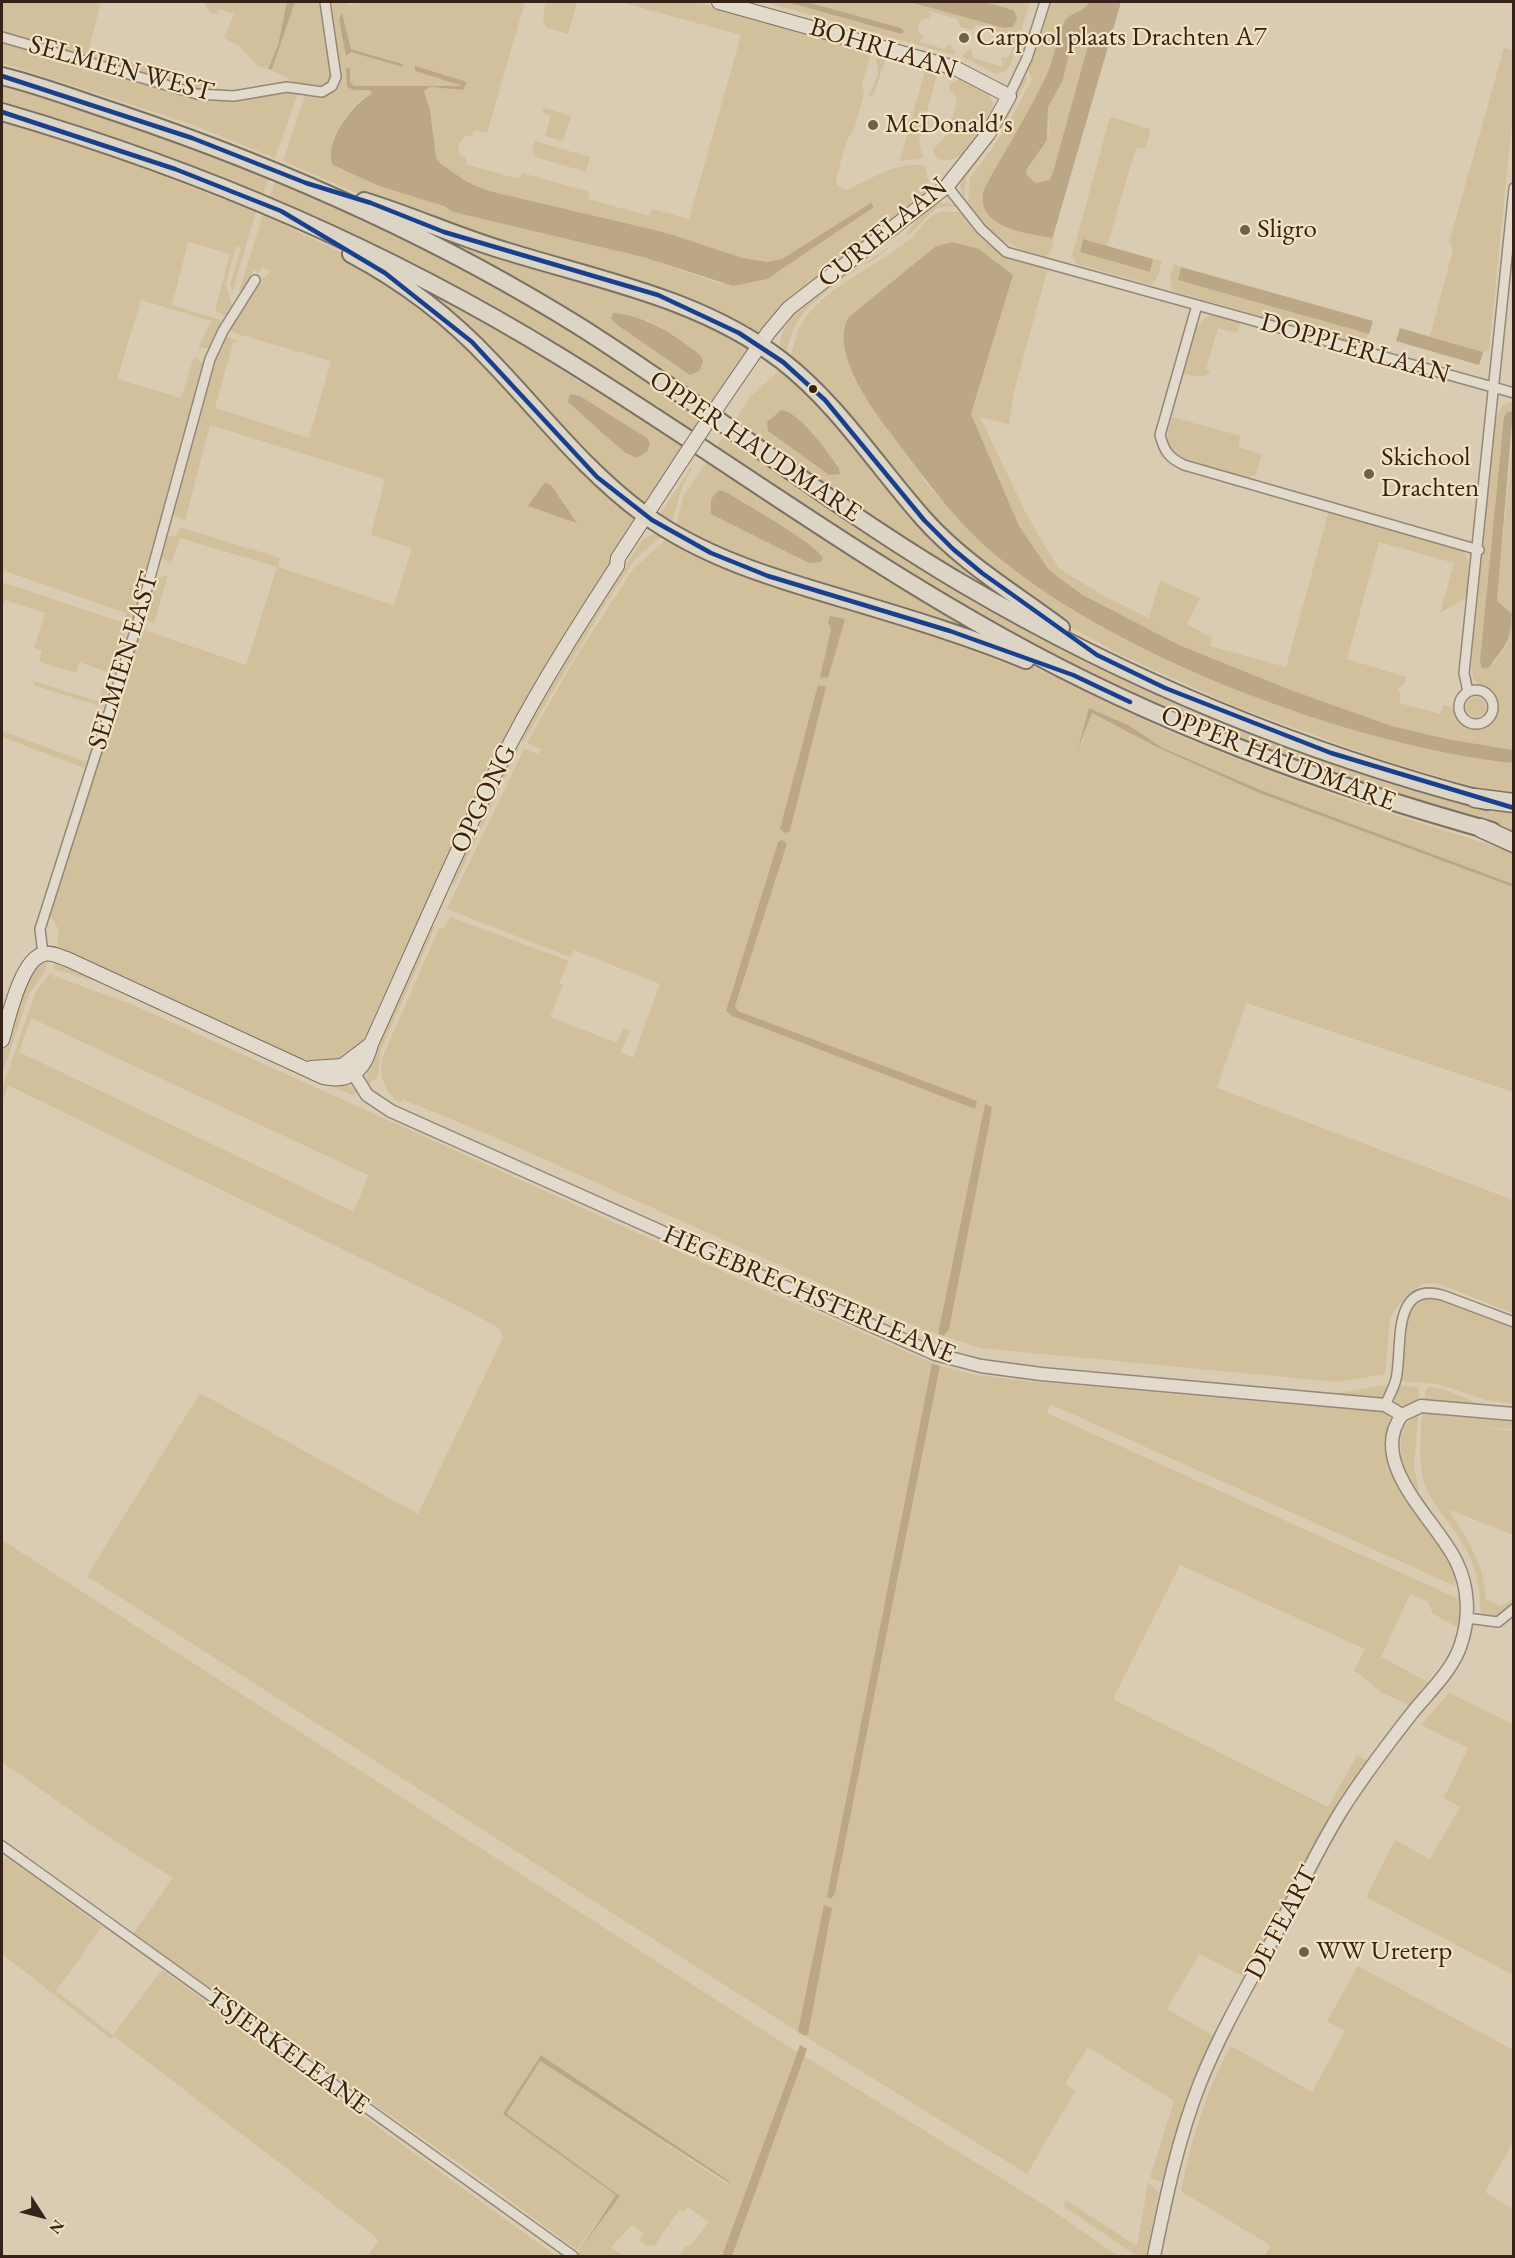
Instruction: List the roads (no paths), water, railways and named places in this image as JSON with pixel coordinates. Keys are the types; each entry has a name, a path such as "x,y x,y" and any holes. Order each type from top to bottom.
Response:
{"highway":[{"name":"OPPER HAUDMARE","path":"2,76 192,138 306,183 467,262 583,329 867,524 963,584 1042,621 1097,655 1165,688 1331,753 1514,808"},
{"name":"OPPER HAUDMARE","path":"2,112 66,131 175,169 281,211 385,259 514,330 919,590 1028,656 1186,727 1307,775 1394,804 1514,837"},
{"path":"306,183 371,203 499,249 658,295 763,347 825,400 924,520 953,549 1042,621"},
{"path":"281,211 385,273 451,323 490,360 580,460 648,517 711,553 759,573 1028,656"},
{"path":"1475,798 1514,803"},
{"path":"1481,828 1514,843"}],"main road":[{"name":"BOHRLAAN","path":"719,2 955,68 1009,96"},
{"name":"CURIELAAN","path":"726,403 789,308 947,186 988,134 1009,96"},
{"name":"OPGONG","path":"350,1069 366,1062 371,1044 507,750 568,642 617,566 618,558 726,403"},
{"path":"2,1040 27,967 43,954 53,954 331,1079 350,1069"}],"street":[{"name":"SELMIEN WEST","path":"2,37 197,94 234,96 287,87 322,92 332,86 336,77 325,2"},
{"name":"CURIELAAN","path":"1009,96 1027,58 1045,2"},
{"name":"DOPPLERLAAN","path":"947,186 981,229 1006,252 1514,393"},
{"path":"1468,692 1464,673 1479,550 1514,188"},
{"name":"SELMIEN EAST","path":"43,954 40,928 137,625 205,376 223,331 255,280"},
{"path":"1197,305 1160,435 1163,449 1172,459 1184,465 1479,550"},
{"name":"HEGEBRECHSTERLEANE","path":"350,1069 371,1098 391,1111 935,1354 981,1366 1041,1374 1385,1405 1402,1415"},
{"path":"1385,1405 1397,1378 1404,1313 1418,1296 1432,1293 1442,1295 1514,1322"},
{"path":"1402,1415 1421,1406 1514,1414"},
{"name":"DE FEART","path":"1154,2256 1170,2175 1200,2082 1340,1813 1395,1735 1449,1667 1461,1645 1467,1618 1466,1592 1457,1562 1403,1484 1396,1466 1394,1436 1402,1415"},
{"path":"1467,1618 1498,1622 1514,1609"},
{"name":"TSJERKELEANE","path":"2,1846 573,2256"}],"place":[{"name":"Carpool plaats Drachten A7","path":"964,38"},
{"name":"McDonald's","path":"873,125"},
{"name":"Sligro","path":"1245,230"},
{"name":"Skichool Drachten","path":"1369,474"},
{"name":"WW Ureterp","path":"1304,1952"}]}
